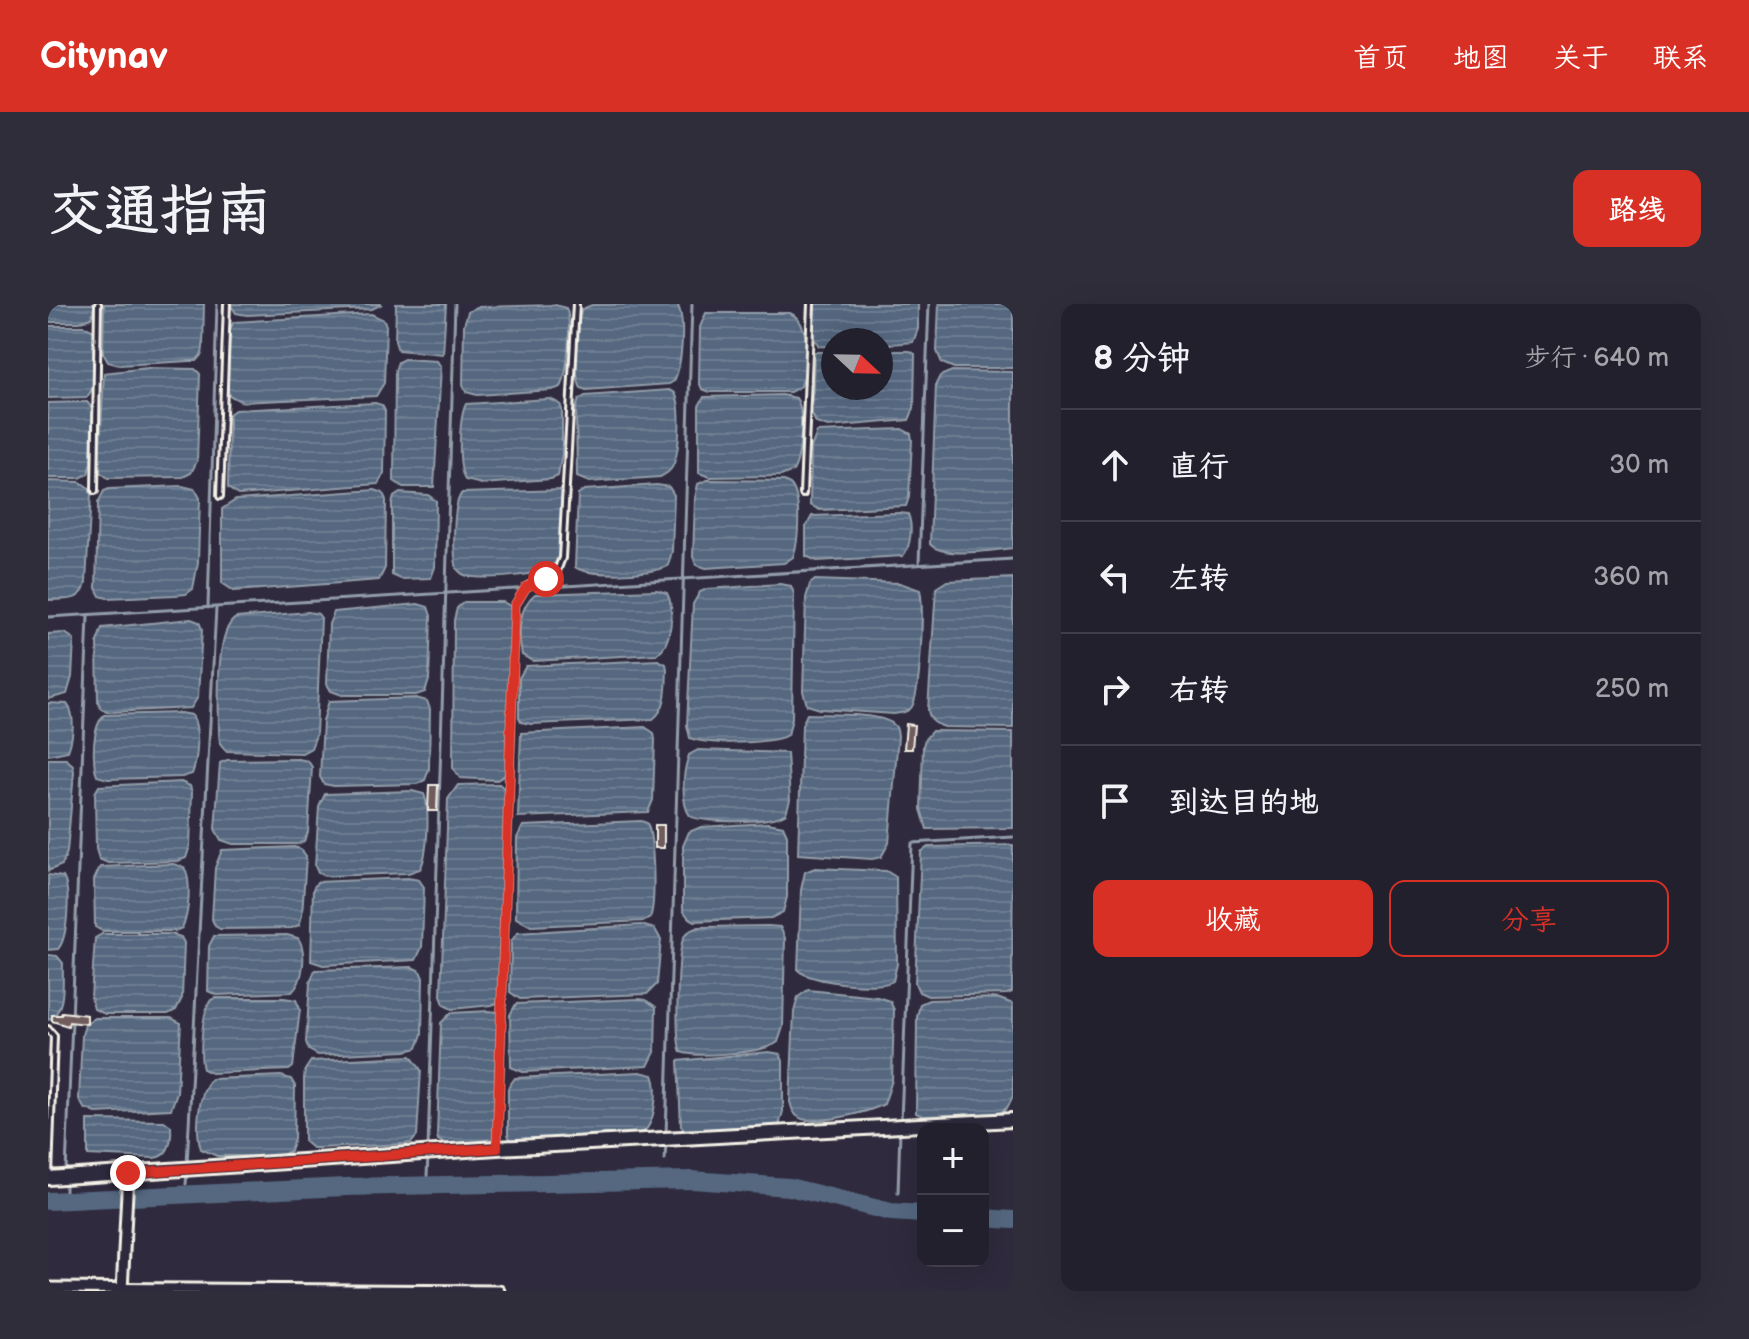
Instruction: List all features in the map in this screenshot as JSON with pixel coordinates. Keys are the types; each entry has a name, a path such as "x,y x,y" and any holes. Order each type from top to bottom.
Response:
{"street":[{"path":"49,1178 128,1177 497,1148 1013,1120"},
{"path":"122,1290 128,1177"},
{"path":"48,1288 499,1291"}],"lane":[{"path":"95,491 98,304"},
{"path":"220,496 227,304"},
{"path":"497,1148 515,605 526,587 557,571 562,558 576,304"},
{"path":"803,494 811,304"},
{"path":"48,1029 54,1036 49,1178"}],"water":[{"path":"48,304 95,304 91,318 80,322 48,322"},
{"path":"104,304 204,304 202,354 196,361 119,365 108,362 103,353"},
{"path":"230,304 382,304 372,309 247,315 236,313"},
{"path":"396,304 446,304 443,354 398,350 395,341"},
{"path":"677,304 682,342 674,381 669,384 581,388 576,350 582,309 592,305"},
{"path":"815,304 918,304 918,329 913,342 893,344 893,328 821,328 821,346 813,337"},
{"path":"939,304 1013,304 1013,368 954,368 942,363 937,351"},
{"path":"555,305 566,308 569,324 567,359 561,387 477,395 466,392 463,385 464,325 468,312 477,307"},
{"path":"706,313 790,313 797,318 805,335 806,346 801,386 790,392 710,392 702,389 699,382 700,327"},
{"path":"371,314 384,320 386,326 384,383 376,396 242,402 229,395 227,346 234,322"},
{"path":"48,326 84,326 94,331 93,388 87,397 48,398"},
{"path":"893,351 915,354 914,408 909,420 828,427 816,423 812,414 814,352 821,352 821,400 893,400"},
{"path":"404,359 437,361 441,367 434,487 403,487 394,481 395,371 398,362"},
{"path":"148,368 195,369 200,374 197,461 191,473 183,477 108,478 100,472 99,466 104,373"},
{"path":"952,371 1013,372 1013,548 957,552 936,549 930,544 936,384 940,376"},
{"path":"669,390 677,398 679,418 677,453 669,472 660,477 589,482 577,477 576,408 579,400 585,396"},
{"path":"782,395 796,398 799,404 800,445 793,471 781,476 710,477 699,473 699,406 704,397"},
{"path":"550,399 560,404 562,410 562,454 558,476 482,484 465,480 460,442 466,404"},
{"path":"87,402 93,409 88,474 80,478 48,478 48,403"},
{"path":"382,405 385,411 384,473 378,484 238,495 228,488 229,414 235,410"},
{"path":"902,429 911,434 912,440 906,506 820,510 810,505 811,448 817,432"},
{"path":"707,480 784,481 790,484 798,508 793,557 784,563 706,568 697,565 693,557 695,498 698,484"},
{"path":"48,481 80,482 89,488 91,494 86,582 77,597 48,600"},
{"path":"657,485 669,487 674,495 672,551 668,566 621,574 575,567 578,494 584,490"},
{"path":"182,486 195,489 200,498 198,562 193,589 186,594 175,595 100,596 96,588 98,503 104,491"},
{"path":"375,490 383,493 386,500 385,568 379,580 234,591 222,583 222,509 236,500"},
{"path":"563,490 561,545 557,560 551,566 529,574 487,578 467,576 457,569 455,518 462,493"},
{"path":"400,493 428,495 436,501 435,567 431,578 401,579 392,575 392,504 394,497"},
{"path":"908,514 910,524 909,541 903,556 817,561 806,556 806,527 812,516"},
{"path":"1013,578 1013,728 938,725 928,710 936,588 947,581"},
{"path":"815,580 900,583 920,590 922,631 919,670 914,700 909,710 894,714 820,709 807,705 803,691 806,598 810,584"},
{"path":"780,584 791,586 794,594 792,718 788,735 739,742 690,738 687,725 693,604 700,592"},
{"path":"657,590 667,593 671,616 669,634 657,654 533,661 522,655 522,614 535,594"},
{"path":"464,602 503,602 510,606 512,613 508,764 505,775 497,780 460,778 453,768 454,620 457,608"},
{"path":"418,604 428,607 431,616 429,680 425,692 416,695 342,695 331,691 327,684 329,624 334,612"},
{"path":"308,612 321,618 316,735 311,748 302,753 226,751 220,743 219,689 221,653 229,625 236,618"},
{"path":"191,619 199,622 202,629 198,697 191,708 110,712 101,709 98,701 97,642 102,628"},
{"path":"65,633 74,639 72,677 67,694 48,699 48,634"},
{"path":"658,660 666,664 666,690 664,703 653,719 531,724 521,722 519,718 519,678 526,666"},
{"path":"416,698 427,701 430,709 429,769 425,780 417,784 324,784 320,777 323,721 329,701"},
{"path":"48,703 67,704 73,727 68,751 48,755"},
{"path":"807,714 876,718 886,720 896,728 898,736 889,843 881,857 798,854 802,725"},
{"path":"104,715 192,715 196,728 197,752 192,774 182,777 108,779 97,776 94,744 97,727"},
{"path":"645,727 654,733 655,740 653,800 648,812 518,817 521,733"},
{"path":"932,731 1013,732 1013,828 927,829 921,809 923,746"},
{"path":"698,750 787,753 790,800 786,813 767,819 738,821 690,816 685,802 684,777 689,755"},
{"path":"48,759 66,759 73,765 74,772 67,852 62,865 48,871"},
{"path":"227,760 308,761 312,767 308,832 304,841 298,844 233,844 221,840 215,829 220,763"},
{"path":"181,782 190,786 192,792 190,846 186,858 178,861 108,863 99,859 95,793 99,786"},
{"path":"499,784 508,791 500,993 497,1003 492,1005 452,1009 444,1005 441,995 448,799 458,785"},
{"path":"412,791 424,794 427,810 426,843 420,869 408,873 327,876 318,873 315,866 319,807 325,794"},
{"path":"647,823 653,856 654,885 650,918 645,921 531,926 516,918 517,838 523,826"},
{"path":"768,823 783,826 787,835 787,897 783,912 771,918 695,921 688,917 683,910 683,846 689,832 701,827"},
{"path":"1013,845 1012,992 928,996 919,992 915,983 921,852 928,847"},
{"path":"301,849 306,856 299,925 292,928 220,929 215,926 212,919 215,868 222,850"},
{"path":"173,864 184,867 188,880 188,906 182,928 175,931 102,931 95,927 94,880 100,867"},
{"path":"815,868 886,871 896,877 897,964 893,981 873,985 844,983 815,978 798,970 801,890 805,872"},
{"path":"48,875 63,877 68,902 61,943 58,949 48,950"},
{"path":"419,880 424,887 422,947 416,960 323,965 311,961 313,889 317,882"},
{"path":"641,925 655,929 661,940 657,984 647,994 520,999 510,992 511,942 517,933"},
{"path":"699,927 780,927 785,938 783,1027 778,1042 760,1049 731,1053 701,1055 681,1052 678,995 685,935"},
{"path":"102,934 171,934 181,937 184,943 182,998 176,1010 168,1014 105,1014 94,1009 91,997 95,938"},
{"path":"287,935 298,938 303,958 302,974 292,992 217,995 208,991 209,946 214,936"},
{"path":"48,955 57,956 63,963 63,987 58,1010 48,1020"},
{"path":"412,967 420,971 423,978 422,1034 417,1048 318,1055 309,1050 306,1042 310,983 315,970"},
{"path":"808,990 890,1001 894,1010 892,1080 884,1104 829,1119 807,1120 794,1113 790,1102 794,1012 798,997"},
{"path":"215,998 296,1000 300,1009 293,1067 289,1070 211,1073 203,1069 203,1023 208,1006"},
{"path":"997,998 1013,1004 1013,1095 1009,1105 995,1114 923,1116 916,1113 917,1017 920,1004 929,1000"},
{"path":"639,999 656,1007 655,1052 648,1066 523,1072 511,1067 510,1015 516,1004"},
{"path":"497,1012 500,1017 496,1137 490,1143 451,1146 438,1140 437,1134 441,1023 451,1013"},
{"path":"95,1018 171,1018 181,1023 177,1092 171,1109 96,1113 84,1108 79,1099 82,1035 85,1025"},
{"path":"769,1052 780,1054 783,1061 783,1111 779,1126 697,1132 681,1126 678,1061"},
{"path":"411,1056 421,1070 417,1136 411,1143 312,1148 304,1141 304,1078 311,1061"},
{"path":"640,1072 653,1075 656,1089 653,1115 642,1133 523,1143 510,1139 508,1088 515,1078"},
{"path":"281,1076 291,1079 295,1086 294,1139 290,1151 280,1156 217,1156 201,1149 199,1112 211,1079"},
{"path":"88,1120 164,1121 171,1126 169,1146 164,1154 154,1158 88,1155"}],"building":[{"path":"906,724 914,725 912,749 904,749"},
{"path":"429,785 438,785 437,811 428,811"},
{"path":"655,825 664,825 664,848 655,848"},
{"path":"62,1012 87,1015 87,1024 69,1022 68,1026 52,1021 52,1015 61,1015"}],"waterway":[{"path":"208,608 217,304"},
{"path":"428,1148 455,304"},
{"path":"666,1135 692,304"},
{"path":"919,564 929,304"},
{"path":"48,617 1013,559"},
{"path":"187,1164 216,608"},
{"path":"66,1172 88,616"},
{"path":"901,1121 912,843 1013,837"},
{"path":"898,1193 900,1129"},
{"path":"665,1159 666,1142"},
{"path":"427,1176 428,1156"},
{"path":"186,1184 187,1172"},
{"path":"65,1179 65,1192"},
{"path":"48,1201 345,1187 692,1180 789,1187 891,1212 917,1214"},
{"path":"989,1218 1013,1220"}],"route":[{"path":"128,1173 497,1148 515,605 526,587 546,579"}]}
